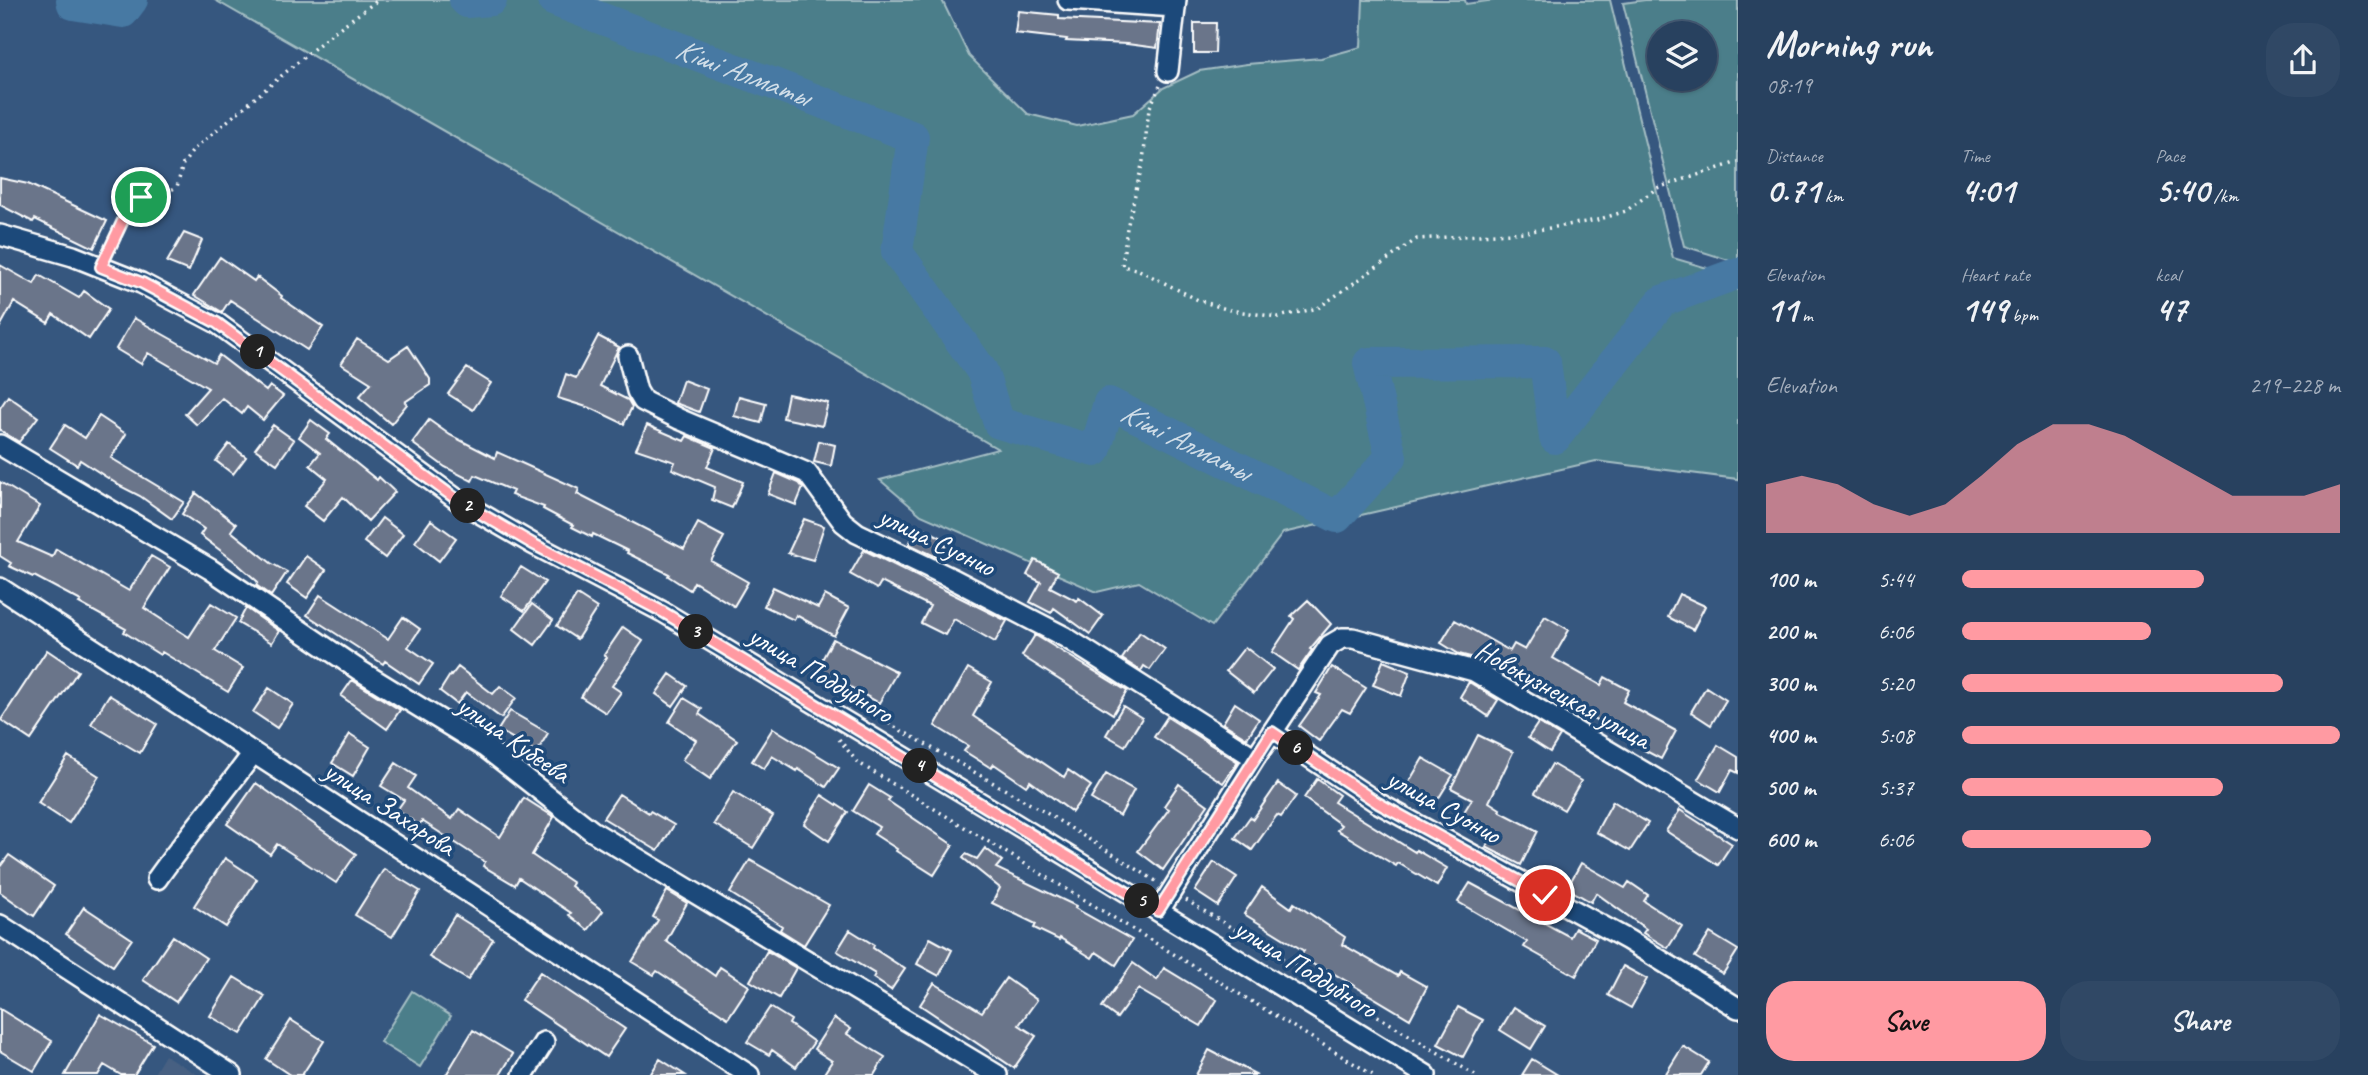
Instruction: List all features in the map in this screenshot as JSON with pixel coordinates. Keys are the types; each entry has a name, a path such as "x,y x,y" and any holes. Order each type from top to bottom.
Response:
{"street":[{"path":"1068,0 1176,4 1168,71"},
{"name":"улица Поддубного","path":"0,234 73,256 142,283 217,323 459,501 544,550 663,612 1426,1075"},
{"name":"улица Суонио","path":"628,356 637,391 643,401 807,473 843,522 857,533 1065,637 1255,758"},
{"name":"улица Кубеева","path":"0,445 210,569 359,670 486,748 592,831 997,1075"},
{"name":"улица Захарова","path":"0,589 749,1075"},
{"name":"Новокузнецкая улица","path":"1158,911 1330,645 1342,638 1353,638 1474,671 1738,828"},
{"name":"улица Суонио","path":"1272,732 1378,803 1628,940 1738,1008"},
{"path":"157,879 253,753"},
{"path":"0,925 232,1075"},
{"path":"523,1075 544,1042"}],"path":[{"path":"101,267 127,212 141,197 162,194 177,187 183,164 194,149 335,31 378,0"},
{"path":"1168,71 1149,109 1143,161 1127,228 1122,267 1139,270 1198,300 1229,310 1278,317 1318,307 1417,239 1526,232 1597,220 1626,211 1657,188 1738,162"},
{"path":"834,734 857,762 1373,1075"}],"shaded area":[{"path":"165,1055 198,1075 153,1075"}],"green space":[{"path":"215,0 942,0 969,56 1028,114 1077,126 1133,114 1163,88 1199,71 1321,58 1361,47 1363,0 1465,0 1466,4 1495,0 1610,0 1673,258 1738,277 1738,479 1596,461 1283,533 1212,626 1139,582 1097,592 921,515 880,480 998,449"},
{"path":"1645,0 1738,0 1738,263 1684,246 1623,3"},
{"path":"412,991 451,1016 420,1067 380,1042"}],"building":[{"path":"1018,11 1059,15 1059,19 1160,24 1157,48 1066,41 1067,39 1015,33"},
{"path":"1194,23 1216,23 1215,53 1194,53"},
{"path":"0,178 28,184 107,221 94,248 0,205"},
{"path":"184,233 202,240 189,271 167,262"},
{"path":"220,257 254,281 257,277 282,296 281,298 323,327 307,350 230,300 222,312 194,295"},
{"path":"0,265 34,284 39,275 79,298 84,291 109,309 89,339 53,314 48,323 14,302 0,327"},
{"path":"134,318 214,363 219,355 266,391 270,386 283,396 263,420 247,407 242,414 222,398 197,425 185,414 208,388 148,353 141,364 116,349"},
{"path":"598,336 619,347 600,386 628,400 632,407 624,424 593,409 558,398 566,374 576,378"},
{"path":"357,339 389,359 408,346 430,379 430,385 405,402 407,404 391,424 359,397 371,383 341,364"},
{"path":"467,368 491,383 473,410 448,394"},
{"path":"683,380 707,389 699,412 675,403"},
{"path":"788,394 828,403 822,426 783,418"},
{"path":"8,396 38,417 19,442 0,430 0,408"},
{"path":"739,396 766,403 761,423 734,416"},
{"path":"99,416 126,434 111,458 184,502 172,519 80,460 77,465 50,448 65,425 85,438"},
{"path":"311,420 330,434 326,439 377,480 379,477 395,492 368,521 343,497 323,521 304,506 327,479 310,465 320,453 299,437"},
{"path":"429,420 450,435 495,458 497,452 579,489 577,494 684,549 698,523 724,537 711,561 748,582 734,606 694,582 690,590 668,576 669,574 627,553 628,551 572,527 573,525 543,509 544,507 511,495 513,491 475,475 472,481 445,467 412,443"},
{"path":"273,425 294,440 277,464 255,449"},
{"path":"647,425 684,441 687,436 715,448 707,467 743,482 732,508 712,500 715,487 672,469 675,462 636,449"},
{"path":"819,441 835,445 831,466 814,462"},
{"path":"229,444 246,457 233,474 216,461"},
{"path":"776,473 799,483 803,488 796,505 768,494"},
{"path":"0,482 40,506 18,542 52,557 56,549 129,591 151,556 170,567 144,608 189,637 211,603 236,618 215,651 243,668 228,692 162,652 160,655 124,632 126,629 79,603 81,601 9,566 11,563 0,556"},
{"path":"196,493 236,524 231,531 271,563 287,572 271,596 256,585 258,582 233,560 200,535 204,529 182,514"},
{"path":"382,518 403,534 385,558 364,542"},
{"path":"804,519 824,526 813,560 788,553"},
{"path":"431,520 456,538 439,561 415,542"},
{"path":"919,526 948,541 939,558 909,544"},
{"path":"864,550 1007,621 995,642 954,619 945,635 921,623 930,606 881,582 877,589 850,574"},
{"path":"306,556 326,570 307,598 287,584"},
{"path":"1035,560 1058,572 1050,587 1077,601 1079,598 1103,616 1090,634 1054,608 1051,613 1030,602 1041,582 1027,575"},
{"path":"521,567 545,582 524,611 501,596"},
{"path":"773,587 818,608 825,595 849,608 834,636 796,615 794,620 764,606"},
{"path":"1679,594 1705,606 1693,630 1668,617"},
{"path":"320,595 388,639 403,617 420,629 408,647 433,664 419,684 307,615"},
{"path":"577,595 597,608 577,639 557,626"},
{"path":"1308,600 1331,624 1310,649 1312,650 1298,670 1272,652 1294,619 1291,616"},
{"path":"532,604 553,620 535,645 514,629"},
{"path":"246,608 279,631 272,643 238,623"},
{"path":"1545,616 1569,630 1553,658 1601,685 1605,677 1629,690 1623,702 1676,731 1661,759 1644,750 1646,746 1496,667 1495,669 1478,659 1459,654 1441,643 1455,620 1510,651 1514,644 1525,650"},
{"path":"623,627 643,641 612,686 621,692 606,713 581,697"},
{"path":"1140,632 1165,649 1150,670 1144,666 1141,671 1122,659"},
{"path":"1035,635 1127,691 1113,714 1022,656"},
{"path":"833,639 897,672 879,703 817,669"},
{"path":"1245,647 1273,669 1254,693 1226,671"},
{"path":"47,650 78,671 31,740 1,720"},
{"path":"1383,661 1410,672 1401,696 1373,685"},
{"path":"458,667 493,694 500,686 516,698 501,718 466,692 457,704 440,691"},
{"path":"1332,667 1366,688 1350,713 1342,709 1319,741 1299,726 1321,695 1316,693"},
{"path":"968,668 992,682 973,716 1064,777 1068,770 1091,786 1072,812 1030,781 1026,786 994,764 991,768 964,751 968,746 935,726"},
{"path":"670,674 687,686 673,706 656,694"},
{"path":"352,680 400,710 387,729 341,696"},
{"path":"1469,682 1498,700 1488,716 1460,697"},
{"path":"1706,687 1726,700 1711,725 1691,712"},
{"path":"269,688 293,704 277,728 253,712"},
{"path":"109,695 157,724 140,753 91,724"},
{"path":"684,698 702,709 699,714 737,740 710,779 682,760 696,740 669,722"},
{"path":"1235,703 1259,719 1247,738 1223,723"},
{"path":"1123,706 1142,718 1125,746 1106,735"},
{"path":"510,711 548,733 537,752 498,730"},
{"path":"1167,717 1238,762 1223,783 1154,737"},
{"path":"1538,723 1560,736 1550,752 1528,738"},
{"path":"773,728 839,768 826,787 772,756 764,769 752,761"},
{"path":"350,734 370,747 353,776 332,763"},
{"path":"1478,735 1513,752 1489,802 1500,809 1499,811 1538,831 1521,865 1486,847 1490,838 1459,820 1472,799 1451,788"},
{"path":"1718,745 1738,757 1738,773 1732,770 1720,792 1698,779"},
{"path":"68,756 99,776 69,823 38,803"},
{"path":"1423,758 1453,775 1432,809 1403,792"},
{"path":"396,763 416,776 408,788 452,819 459,809 500,837 524,798 554,817 532,855 573,883 571,886 603,911 588,930 569,915 571,913 519,878 515,885 483,866 485,862 422,821 419,825 397,810 404,800 381,786"},
{"path":"1552,764 1581,781 1564,810 1535,793"},
{"path":"1106,774 1134,790 1120,816 1091,799"},
{"path":"1317,779 1339,795 1334,802 1415,852 1416,850 1447,868 1437,886 1398,863 1396,866 1337,830 1341,825 1304,798"},
{"path":"256,783 356,854 336,883 277,844 270,854 227,824"},
{"path":"1278,783 1296,796 1281,817 1277,815 1252,850 1235,838 1250,817 1253,819"},
{"path":"1179,784 1208,805 1163,870 1138,851 1169,809 1164,806"},
{"path":"869,785 953,845 934,875 874,834 879,827 853,811"},
{"path":"733,792 773,816 753,848 714,824"},
{"path":"619,794 674,825 658,851 603,818"},
{"path":"822,795 848,812 829,841 804,824"},
{"path":"1613,801 1648,823 1630,851 1596,832"},
{"path":"1680,810 1732,844 1718,865 1666,831"},
{"path":"985,848 1002,861 996,868 1076,906 1075,908 1132,940 1116,965 1096,952 1092,958 1060,938 1059,940 1034,928 1036,924 992,903 1000,888 963,858 966,854 977,859"},
{"path":"9,855 54,886 34,916 0,892 0,867"},
{"path":"225,858 257,879 226,927 194,906"},
{"path":"750,860 829,905 804,945 780,930 782,926 730,893"},
{"path":"1214,862 1237,877 1218,906 1195,891"},
{"path":"1581,863 1625,888 1629,882 1648,895 1644,901 1682,926 1668,948 1643,933 1646,929 1596,893 1591,902 1567,888"},
{"path":"384,869 420,891 392,937 355,915"},
{"path":"1470,883 1570,937 1575,928 1596,939 1576,976 1524,947 1527,942 1458,902"},
{"path":"1262,887 1291,908 1294,903 1345,937 1342,944 1398,976 1400,972 1427,987 1410,1019 1300,956 1304,951 1244,914"},
{"path":"667,891 687,903 666,941 715,976 720,967 749,986 728,1018 657,971 654,975 632,962 658,920 653,917"},
{"path":"84,907 132,939 113,966 66,934"},
{"path":"455,915 493,939 468,980 429,957"},
{"path":"850,930 905,969 891,990 873,978 875,974 837,951"},
{"path":"1710,933 1738,950 1723,974 1695,957"},
{"path":"173,936 206,958 176,1002 143,980"},
{"path":"930,938 952,950 939,976 917,964"},
{"path":"767,951 796,968 779,998 750,981"},
{"path":"1133,963 1157,980 1164,968 1217,1000 1201,1026 1138,989 1117,1018 1102,1007"},
{"path":"1623,966 1647,979 1631,1008 1608,995"},
{"path":"540,972 625,1029 606,1057 521,1000"},
{"path":"234,977 265,996 241,1034 210,1016"},
{"path":"1006,978 1037,1000 1019,1025 1036,1036 1014,1068 920,1005 934,983 982,1012"},
{"path":"770,1007 791,1020 789,1024 814,1042 796,1067 772,1050 769,1055 747,1042"},
{"path":"1458,1007 1483,1020 1463,1057 1438,1044"},
{"path":"1514,1007 1545,1026 1531,1049 1500,1030"},
{"path":"0,1009 52,1041 34,1071 0,1051"},
{"path":"100,1014 153,1044 134,1075 121,1075 104,1065 98,1075 65,1075"},
{"path":"834,1018 851,1029 847,1034 885,1057 874,1075 823,1075 832,1061 814,1049"},
{"path":"291,1020 324,1041 302,1075 290,1075 266,1059"},
{"path":"473,1030 513,1054 500,1075 446,1075"},
{"path":"1683,1046 1709,1062 1701,1075 1665,1075"},
{"path":"1209,1050 1257,1075 1196,1075"},
{"path":"660,1059 685,1075 650,1075"},
{"path":"1532,1059 1558,1075 1522,1075"}],"waterway":[{"name":"Кіші Алматы","path":"72,0 73,4 123,12 132,0"},
{"name":"Кіші Алматы","path":"465,0 491,0"},
{"name":"Кіші Алматы","path":"553,0 913,137 897,252 982,371 999,423 1095,451 1109,403 1337,517 1391,457 1369,363 1545,362 1555,438 1662,301 1738,273"}],"route":[{"path":"141,197 127,212 101,267 142,283 217,323 459,501 533,544 663,612 1158,911 1272,732 1378,803 1545,895"}]}
